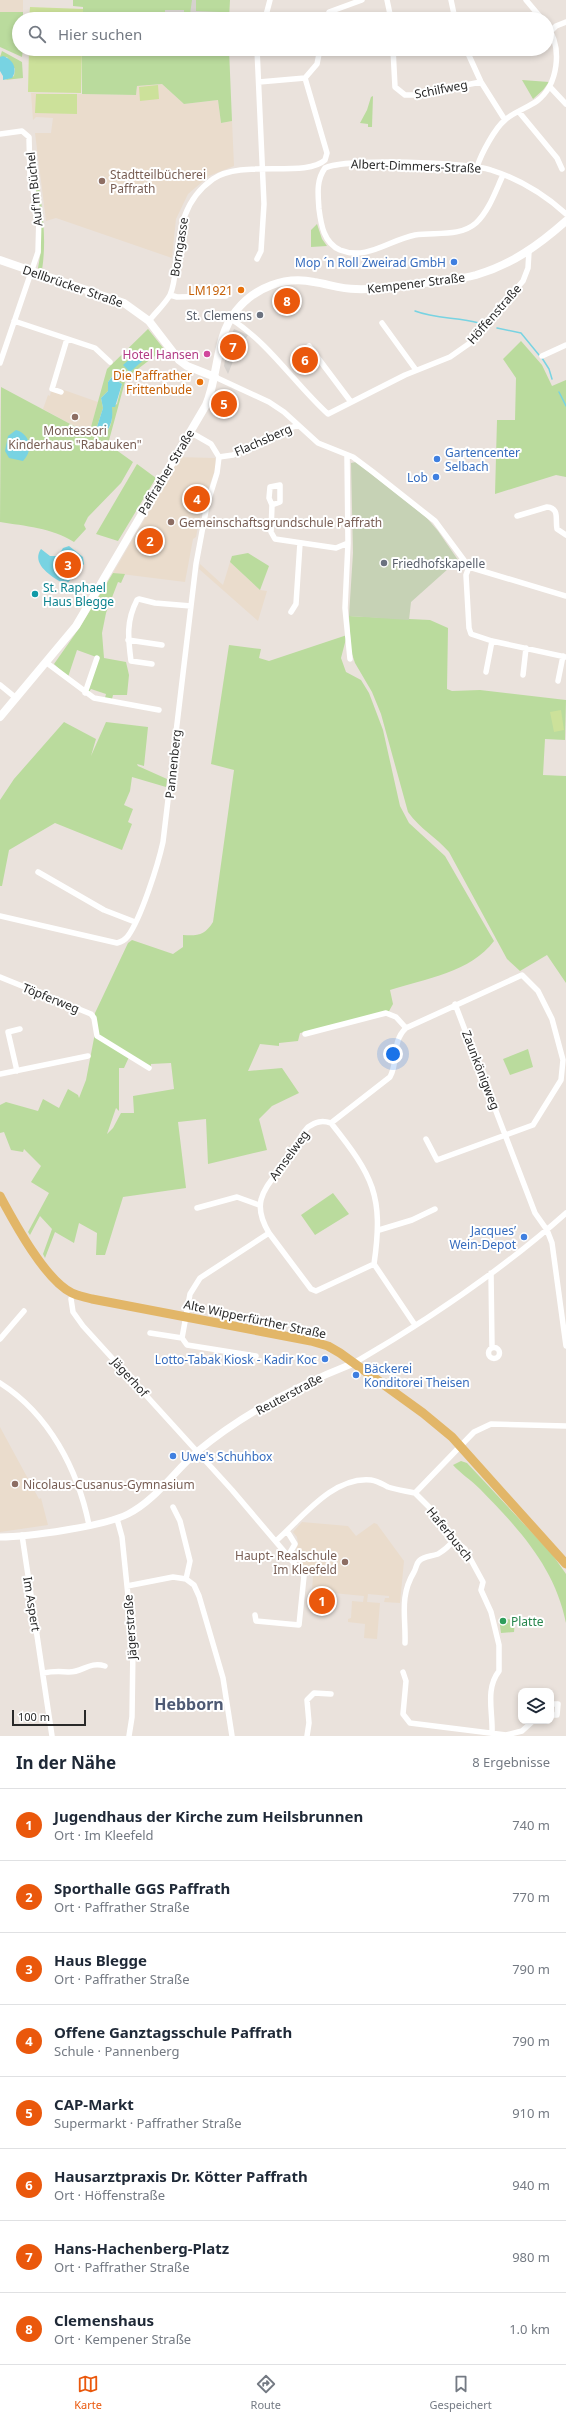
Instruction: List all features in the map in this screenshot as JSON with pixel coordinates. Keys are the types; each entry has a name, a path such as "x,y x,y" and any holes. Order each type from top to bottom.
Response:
{"main road":[{"name":"Kempener Straße","path":"253,294 265,287 292,281 315,282 356,290 456,279 493,269 530,251 566,221"},
{"name":"Dellbrücker Straße","path":"0,260 124,303 149,320 179,360 187,366 215,377"},
{"name":"Paffrather Straße","path":"0,717 47,663 76,626 206,405 215,377 223,336 231,319 242,304 253,294"},
{"name":"Alte Wipperfürther Straße","path":"0,1196 16,1226 43,1264 68,1290 92,1299 187,1316 322,1344 335,1350 423,1413 452,1437 552,1546 566,1564"}],"street":[{"path":"267,12 270,0"},
{"path":"329,12 362,0"},
{"path":"387,0 390,12"},
{"path":"450,0 453,12"},
{"path":"526,0 536,12"},
{"path":"554,27 566,22"},
{"path":"477,167 482,153 505,120 537,101 550,88 556,64 554,54"},
{"path":"257,56 264,204 260,251 257,259"},
{"path":"259,82 305,78 317,64 319,56"},
{"name":"Schilfweg","path":"393,56 395,86 405,95 414,96 481,82"},
{"path":"469,56 481,82 505,120"},
{"path":"305,78 327,153 319,180 318,201 324,235 334,247 354,254 365,254 398,239 416,235 464,231 477,222 504,175"},
{"path":"550,88 566,104"},
{"path":"519,112 556,158 562,170"},
{"name":"Auf'm Büchel","path":"0,134 22,131 29,137 30,177 39,216 38,252 14,321 2,345 0,363"},
{"name":"Albert-Dimmers-Straße","path":"262,169 324,166 362,162 477,167 504,175 535,190 566,214"},
{"name":"Borngasse","path":"149,320 170,295 175,278 180,230 184,213 195,195 215,178 228,172 262,169"},
{"name":"Höffenstraße","path":"231,319 248,330 266,346 328,414 416,370 450,357 470,343 523,281 528,268 530,251"},
{"path":"170,295 177,297 226,296"},
{"path":"14,321 96,348 110,362"},
{"path":"382,323 416,370"},
{"path":"61,392 52,389 67,339"},
{"path":"542,356 566,345"},
{"path":"309,346 351,402"},
{"path":"215,377 269,402 284,412 318,443 347,456 353,457 426,512 439,526 469,567 566,596"},
{"name":"Flachsberg","path":"190,432 211,444 219,457 233,455 265,438 298,425"},
{"path":"347,456 348,543 345,608 350,659"},
{"name":"Pannenberg","path":"0,916 117,943 127,937 135,922 152,879 163,842 191,606 203,526 217,473 219,457"},
{"path":"272,505 271,535 275,539 336,548 348,543"},
{"path":"517,516 547,507 552,508 556,512 557,529 566,535"},
{"path":"291,612 296,604 300,543"},
{"path":"469,567 466,574 469,628 471,634 476,637 492,641 565,656 558,681"},
{"path":"152,664 131,661 128,640 130,617 139,598 155,603 191,606"},
{"path":"128,640 162,645"},
{"path":"486,672 492,641"},
{"path":"523,675 526,648"},
{"path":"85,693 98,658"},
{"path":"47,663 85,693 104,701 159,710"},
{"path":"0,685 16,698"},
{"path":"38,872 104,910 135,922"},
{"path":"415,1325 374,1264 379,1230 376,1203 365,1168 331,1123 390,1077 394,1067 397,1040 406,1028 522,974 538,992 552,1019 563,1060 561,1080 533,1125 437,1160 426,1139"},
{"name":"Töpferweg","path":"0,977 91,1014 94,1018 97,1036 149,1068"},
{"name":"Zaunkönigweg","path":"455,1004 535,1213 547,1230 552,1243 566,1346"},
{"path":"305,1034 386,1013 396,1017 406,1028"},
{"path":"16,1071 8,1032 20,1029"},
{"path":"0,1074 88,1056"},
{"name":"Amselweg","path":"259,1205 262,1193 268,1183 288,1158 302,1134 318,1121 331,1123"},
{"path":"197,1208 237,1197 259,1205 262,1222 269,1233 311,1289 316,1291 374,1264"},
{"path":"379,1230 412,1220 435,1209"},
{"name":"Reuterstraße","path":"0,1536 22,1535 117,1520 140,1507 197,1452 281,1396 306,1382 354,1363 415,1325 491,1273 547,1230 566,1213"},
{"path":"182,1338 190,1294 200,1278 269,1233"},
{"path":"491,1273 492,1347"},
{"name":"Jägerhof","path":"71,1299 73,1312 76,1318 276,1541 304,1576 299,1626 256,1621 255,1615"},
{"path":"0,1339 24,1311"},
{"path":"150,1333 182,1338 187,1345 256,1356"},
{"path":"0,1383 48,1428 70,1463 82,1492 89,1525"},
{"path":"276,1541 313,1505 336,1490 357,1480 378,1481 385,1486 415,1493 474,1432 491,1424 566,1426"},
{"name":"Haferbusch","path":"415,1493 432,1510 454,1540 465,1549 483,1582 481,1590 491,1612 496,1639 499,1645 499,1672 492,1680 490,1703 493,1714 491,1734"},
{"path":"173,1507 180,1522 190,1561 186,1579"},
{"name":"Jägerstraße","path":"117,1520 122,1537 133,1645 132,1717 129,1736"},
{"path":"287,1531 295,1544 288,1556"},
{"name":"Im Aspert","path":"22,1535 52,1736"},
{"path":"405,1643 406,1629 403,1620 408,1580 417,1562 428,1554 438,1554 454,1540"},
{"path":"127,1586 173,1577 186,1579 194,1585 206,1617 223,1678 232,1736"},
{"path":"43,1673 63,1669 68,1672 98,1664 105,1666"},
{"path":"403,1672 406,1680 403,1714 410,1723 491,1734 518,1732 530,1724"},
{"path":"307,1736 309,1723 307,1700 314,1693 331,1694"},
{"path":"554,1704 558,1704 557,1715 554,1715"}],"shaded area":[{"path":"0,0 23,0 23,12 0,12"},
{"path":"192,0 196,0 196,11 220,12 190,12"},
{"path":"165,10 184,10 184,12 165,12"},
{"path":"162,84 184,104 218,100 221,123 232,121 234,166 209,176 188,194 176,219 172,258 56,218 46,221 35,133 51,133 53,118 36,117 33,120 31,93 136,95 137,86"},
{"path":"234,329 248,335 237,351 228,374 224,366 228,342"},
{"name":"Montessori Kinderhaus \"Rabauken\"","path":"61,389 98,402 89,434 43,409 51,391"},
{"name":"Gemeinschaftsgrundschule Paffrath","path":"177,457 215,458 216,464 202,506 196,537 193,539 185,582 113,573 171,474 167,472"},
{"path":"230,562 260,590 267,591 258,621 199,569 200,564 223,585"},
{"name":"Nicolaus-Cusanus-Gymnasium","path":"0,1427 39,1499 41,1498 48,1525 0,1532"},
{"path":"302,1522 348,1526 356,1536 374,1523 377,1524 404,1561 400,1603 384,1602 385,1598 389,1598 389,1596 368,1594 367,1602 380,1603 377,1639 364,1638 365,1624 348,1622 348,1619 351,1618 352,1601 363,1602 364,1596 312,1591 313,1577 310,1573 307,1575 295,1556 298,1543 297,1537 293,1532"}],"green space":[{"path":"73,0 230,0 229,12 83,12 83,7 73,6"},
{"path":"30,7 83,9 83,12 30,12"},
{"path":"0,12 12,12 12,52 0,47"},
{"path":"2,51 22,62 23,78 5,80 14,76 15,69 7,57 0,57"},
{"path":"29,56 82,56 81,93 28,92"},
{"path":"82,56 229,56 232,121 221,123 218,100 184,104 162,84 137,86 136,95 82,94"},
{"path":"522,80 549,82 533,99"},
{"path":"158,85 159,99 140,101 139,87"},
{"path":"36,94 77,94 77,114 35,113"},
{"path":"373,96 372,127 368,127 368,124 360,123 367,110 371,97"},
{"path":"32,178 38,178 42,212 44,246 42,270 38,268 41,251"},
{"path":"317,224 322,239 327,246 311,247 311,230"},
{"path":"148,329 164,349 126,378 108,444 133,462 121,483 88,517 84,525 86,529 74,542 66,537 48,531 29,526 0,522 1,387 89,434 107,369","holes":["116,371 120,378 119,382 122,384 117,404 112,407 110,427 108,430 96,430 103,408 101,398 108,391 108,382"]},
{"path":"521,341 542,365 552,386 566,380 566,477 556,475 495,494 497,420 515,420 516,378 503,359"},
{"path":"356,462 426,517 438,531 458,560 411,602 409,620 349,616 353,553 351,463"},
{"path":"137,464 156,478 118,541 96,534"},
{"path":"248,553 269,566 260,590 230,562 232,556"},
{"path":"113,573 125,574 121,583 118,582 106,613 102,633 104,658 126,662 129,675 127,695 113,695 112,699 105,698 106,694 91,689 89,692 88,691 99,658 77,650 68,677 54,664 80,627"},
{"path":"349,616 430,620 448,628 447,689 452,691 480,690 566,700 565,740 545,739 543,775 566,776 566,983 547,955 520,971 507,959 449,852 408,812 381,714 372,692 355,663 351,651"},
{"path":"347,635 341,658 346,672 361,680 369,693 383,730 400,806 409,823 445,856 494,941 484,952 460,967 432,978 390,990 393,1004 388,1013 300,1033 298,1041 279,1043 279,1046 260,1044 248,1071 282,1068 299,1093 272,1106 259,1119 267,1150 208,1164 206,1119 178,1122 186,1188 123,1197 105,1255 96,1255 97,1233 79,1223 74,1243 55,1232 45,1258 43,1254 52,1229 40,1216 30,1235 28,1232 49,1193 31,1182 41,1166 24,1149 23,1152 11,1150 4,1132 0,1133 0,1105 6,1102 38,1111 43,1099 59,1108 68,1089 78,1095 79,1098 86,1080 95,1033 95,1013 128,943 132,940 173,954 183,947 183,935 201,934 207,930 213,922 234,770 211,764 229,645 261,649 259,658 269,661","holes":["129,1057 151,1069 151,1064 171,1063 174,1089 133,1096 134,1113 121,1113 113,1128 107,1134 116,1108 119,1111 119,1068 124,1068"]},
{"path":"561,710 564,730 554,732 550,712"},
{"path":"64,722 96,739 91,756 106,722 148,727 144,766 137,764 138,766 167,779 166,787 132,777 130,791 124,805 133,809 128,822 132,824 122,850 55,823 9,850 2,886 0,886 0,800 14,779"},
{"path":"528,1049 533,1067 510,1075 503,1059"},
{"path":"333,1193 349,1214 315,1235 301,1215"},
{"path":"461,1461 467,1463 552,1554 566,1574 566,1623 561,1603 544,1566 508,1519 480,1489 453,1465"},
{"path":"499,1618 515,1620 514,1632 501,1633"}],"water":[{"path":"0,57 7,57 12,62 15,71 12,78 3,80 3,76 0,71"},
{"path":"140,350 144,350 148,356 130,372 123,365"},
{"path":"118,369 125,375 119,382 122,384 115,407 112,407 112,418 110,425 104,435 100,435 96,430 103,408 101,398 108,391 108,382"},
{"path":"16,430 25,435 29,443 29,452 23,461 9,458 5,451 8,436"},
{"path":"69,546 83,557 84,564 66,585 55,579 41,566 38,555 41,549 50,556 58,556 63,548","holes":["71,554 78,559 75,562 78,565 76,567 74,566 65,578 56,570 65,559 63,557 65,555 68,557"]}],"waterway":[{"path":"415,311 423,314 479,323"},
{"path":"497,328 521,333 539,355"},
{"path":"542,358 549,369 552,379"},
{"path":"559,392 566,406"}],"place":[{"name":"Stadtteilbücherei Paffrath","path":"102,181"},
{"name":"Mop ´n Roll Zweirad GmbH","path":"454,262"},
{"name":"LM1921","path":"241,290"},
{"name":"Clemenshaus","path":"287,301"},
{"name":"St. Clemens","path":"260,315"},
{"name":"Hans-Hachenberg-Platz","path":"233,347"},
{"name":"Hotel Hansen","path":"207,354"},
{"name":"Hausarztpraxis Dr. Kötter Paffrath","path":"305,360"},
{"name":"Die Paffrather Frittenbude","path":"200,382"},
{"name":"CAP-Markt","path":"224,404"},
{"name":"Montessori Kinderhaus \"Rabauken\"","path":"75,417"},
{"name":"Gartencenter Selbach","path":"437,459"},
{"name":"Lob","path":"436,477"},
{"name":"Offene Ganztagsschule Paffrath","path":"197,499"},
{"name":"Gemeinschaftsgrundschule Paffrath","path":"171,522"},
{"name":"Sporthalle GGS Paffrath","path":"150,541"},
{"name":"Friedhofskapelle","path":"384,563"},
{"name":"Haus Blegge","path":"68,565"},
{"name":"St. Raphael Haus Blegge","path":"35,594"},
{"name":"Jacques’ Wein-Depot","path":"524,1237"},
{"name":"Lotto-Tabak Kiosk - Kadir Koc","path":"325,1359"},
{"name":"Bäckerei Konditorei Theisen","path":"356,1375"},
{"name":"Uwe's Schuhbox","path":"173,1456"},
{"name":"Nicolaus-Cusanus-Gymnasium","path":"15,1484"},
{"name":"Haupt- Realschule Im Kleefeld","path":"345,1562"},
{"name":"Jugendhaus der Kirche zum Heilsbrunnen","path":"322,1601"},
{"name":"Platte","path":"503,1621"}],"district":[{"name":"Hebborn","path":"189,1704"}]}
